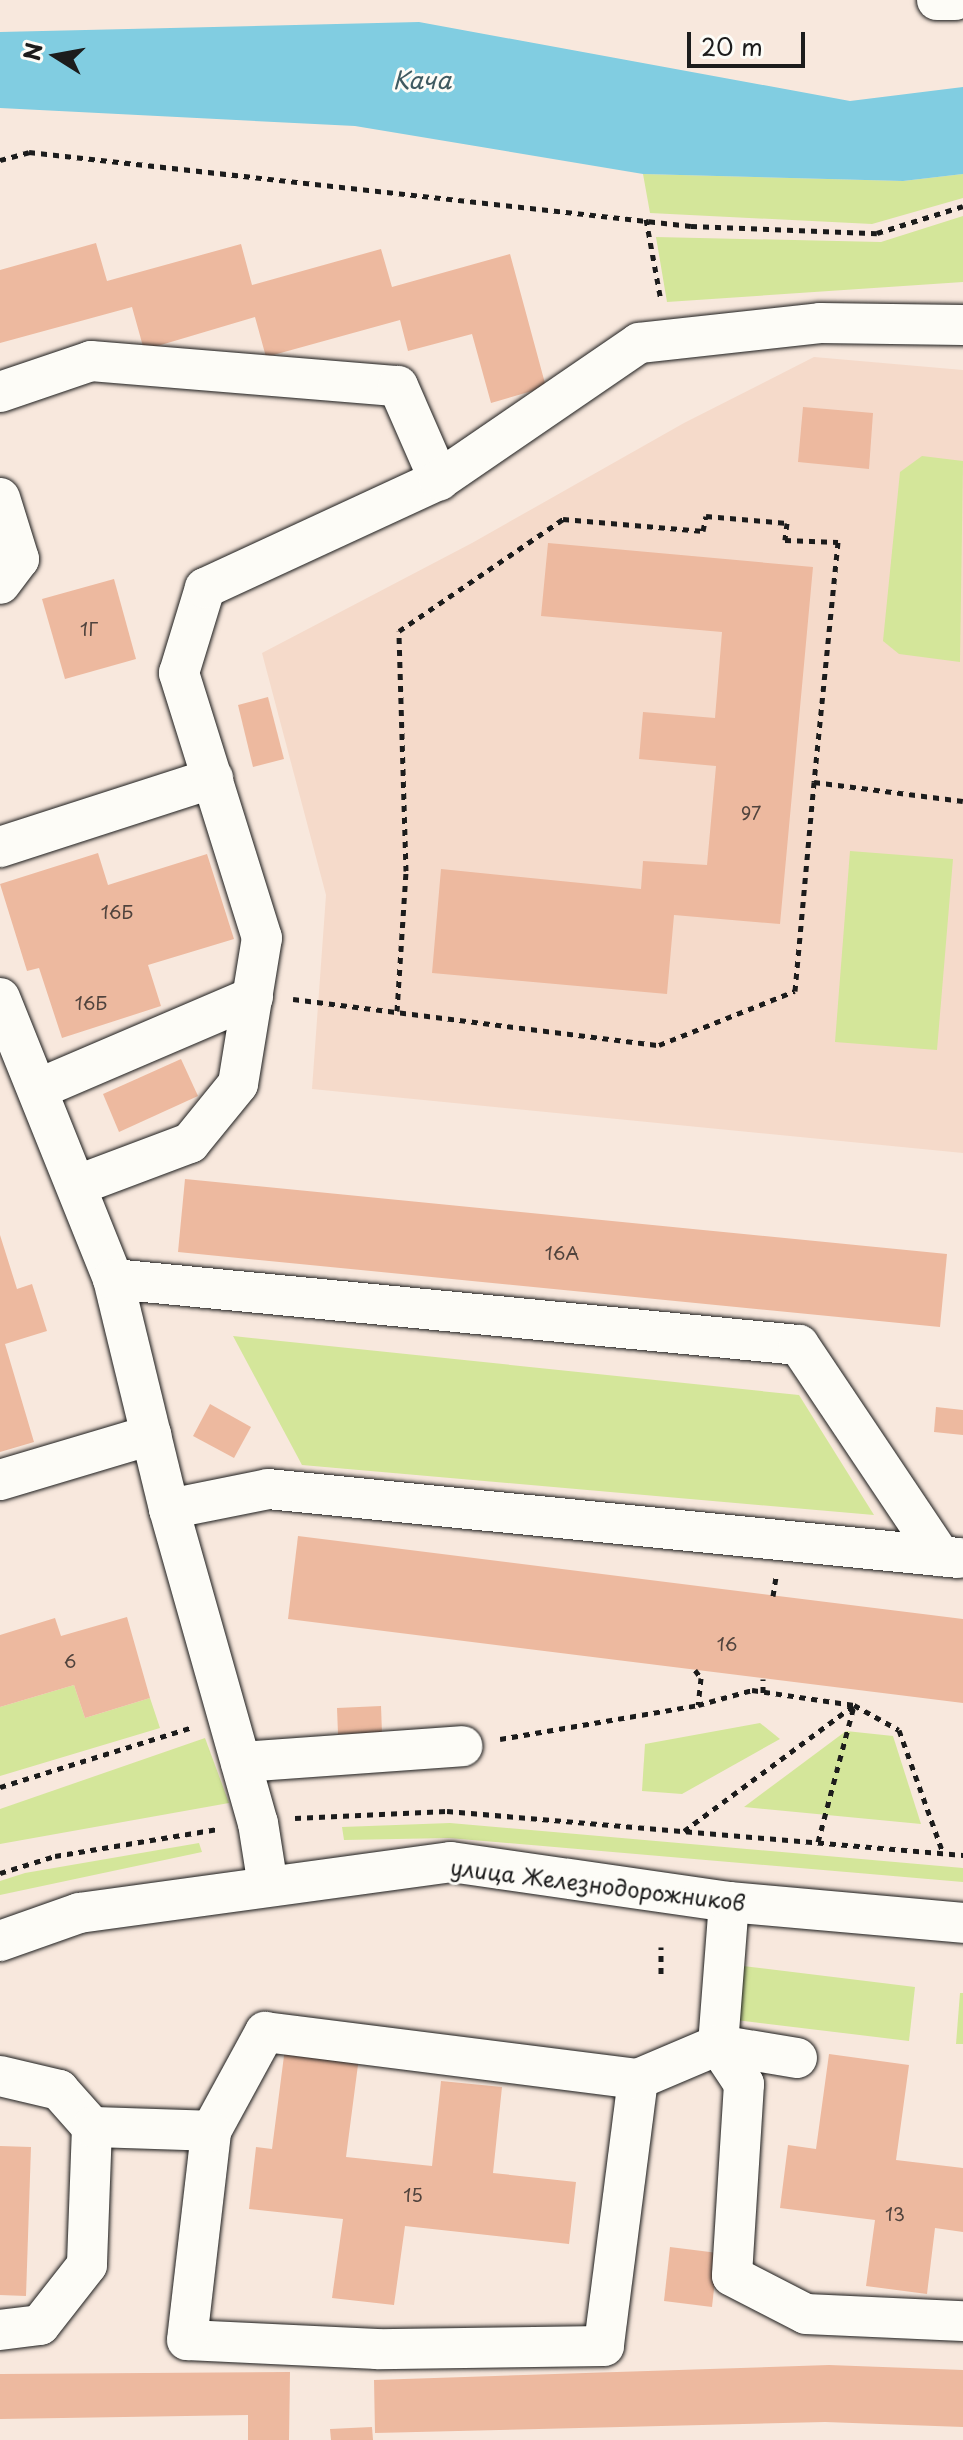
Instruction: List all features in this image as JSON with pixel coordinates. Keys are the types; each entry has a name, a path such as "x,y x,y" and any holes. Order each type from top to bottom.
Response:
{"street":[{"path":"937,0 955,0"},
{"path":"78,1185 190,1143 238,1084 262,938 179,673 205,588 439,480 639,343 820,323 963,325"},
{"path":"0,392 91,361 398,386 439,480"},
{"path":"0,498 19,559 0,584"},
{"path":"0,847 213,778"},
{"path":"38,1089 253,997"},
{"path":"0,998 78,1185 113,1279 169,1509 225,1717 241,1762 272,1821 268,1886"},
{"path":"113,1279 799,1345 952,1557"},
{"path":"0,1480 151,1435"},
{"path":"169,1509 268,1489 952,1557"},
{"path":"241,1762 462,1746"},
{"name":"улица Железнодорожников","path":"0,1941 79,1913 451,1862 729,1902 963,1923"},
{"path":"729,1902 718,2045 744,2084 732,2276 806,2314 963,2321"},
{"path":"638,2079 604,2346 377,2349 187,2340 211,2131 265,2032 638,2079 718,2045 797,2058"},
{"path":"0,2076 59,2090 92,2127 87,2265 40,2325 0,2330"},
{"path":"92,2127 211,2131"}],"path":[{"path":"0,160 29,152 646,219 877,233 963,206"},
{"path":"253,997 397,1011 659,1045 795,991 838,542 785,540 787,523 720,517 706,516 703,531 563,519 399,631 406,871 397,1011"},
{"path":"814,782 963,801"},
{"path":"695,1670 701,1678 698,1705"},
{"path":"763,1679 763,1693"},
{"path":"462,1746 698,1705 752,1690 854,1705 899,1730 943,1853"},
{"path":"684,1831 854,1705"},
{"path":"818,1842 854,1705"},
{"path":"0,1787 225,1717"},
{"path":"0,1873 55,1856 272,1821 447,1811 963,1855"},
{"path":"661,1947 661,1974"}],"shaded area":[{"path":"814,357 963,370 963,1153 312,1089 326,895 262,653 472,543 684,423"}],"green space":[{"path":"643,174 903,181 963,174 963,198 872,224 650,213"},
{"path":"963,216 963,282 667,302 656,237 881,242"},
{"path":"922,456 963,461 960,662 899,654 883,641 900,472"},
{"path":"850,851 953,859 937,1050 835,1042"},
{"path":"233,1336 799,1395 874,1515 302,1465"},
{"path":"74,1685 85,1718 150,1698 160,1728 0,1776 0,1707"},
{"path":"760,1723 780,1739 682,1794 642,1791 645,1744"},
{"path":"846,1731 893,1736 921,1824 744,1807"},
{"path":"205,1738 229,1803 0,1844 0,1809"},
{"path":"450,1823 963,1868 963,1882 449,1838 344,1840 342,1827"},
{"path":"199,1843 202,1852 0,1895 0,1881 25,1873"},
{"path":"743,1966 915,1987 909,2041 736,2020"},
{"path":"960,1993 963,1993 963,2044 956,2044"}],"water":[{"name":"Кача","path":"419,22 850,101 963,87 963,174 903,181 643,174 355,126 0,108 0,32"}],"building":[{"path":"96,243 107,281 241,244 252,285 381,249 392,287 510,254 546,387 491,403 472,334 408,351 400,320 266,357 255,317 144,350 132,307 0,343 0,270"},
{"path":"803,407 873,413 869,469 798,462"},
{"path":"548,543 813,567 780,924 674,915 667,994 432,973 441,869 641,889 643,861 707,865 716,766 639,759 643,712 715,718 722,632 541,616"},
{"path":"114,579 136,659 65,679 42,599"},
{"path":"268,697 284,759 253,767 238,705"},
{"path":"98,853 108,885 207,854 234,939 148,965 161,1006 62,1038 39,968 27,971 0,884"},
{"path":"181,1059 198,1096 119,1132 103,1094"},
{"path":"185,1179 947,1254 940,1327 178,1252"},
{"path":"0,1235 17,1289 32,1284 47,1331 5,1344 34,1442 0,1452"},
{"path":"210,1404 251,1427 234,1458 193,1436"},
{"path":"936,1407 963,1410 963,1435 934,1432"},
{"path":"298,1536 963,1619 963,1703 288,1619"},
{"path":"127,1617 150,1698 85,1718 74,1685 0,1707 0,1635 55,1618 61,1636"},
{"path":"381,1706 382,1733 338,1734 337,1708"},
{"path":"285,2048 359,2057 346,2157 432,2166 441,2081 502,2087 493,2173 576,2182 569,2244 405,2226 394,2305 332,2298 343,2219 249,2209 256,2147 272,2149"},
{"path":"829,2054 909,2065 896,2160 963,2168 963,2232 935,2228 927,2294 866,2286 875,2220 780,2208 788,2145 816,2149"},
{"path":"0,2146 31,2147 26,2296 0,2295"},
{"path":"670,2247 718,2253 712,2307 664,2301"},
{"path":"829,2365 963,2370 963,2427 825,2422 375,2433 374,2380"},
{"path":"290,2372 289,2440 248,2440 248,2415 0,2419 0,2374"},
{"path":"372,2427 373,2440 331,2440 330,2429"}]}
